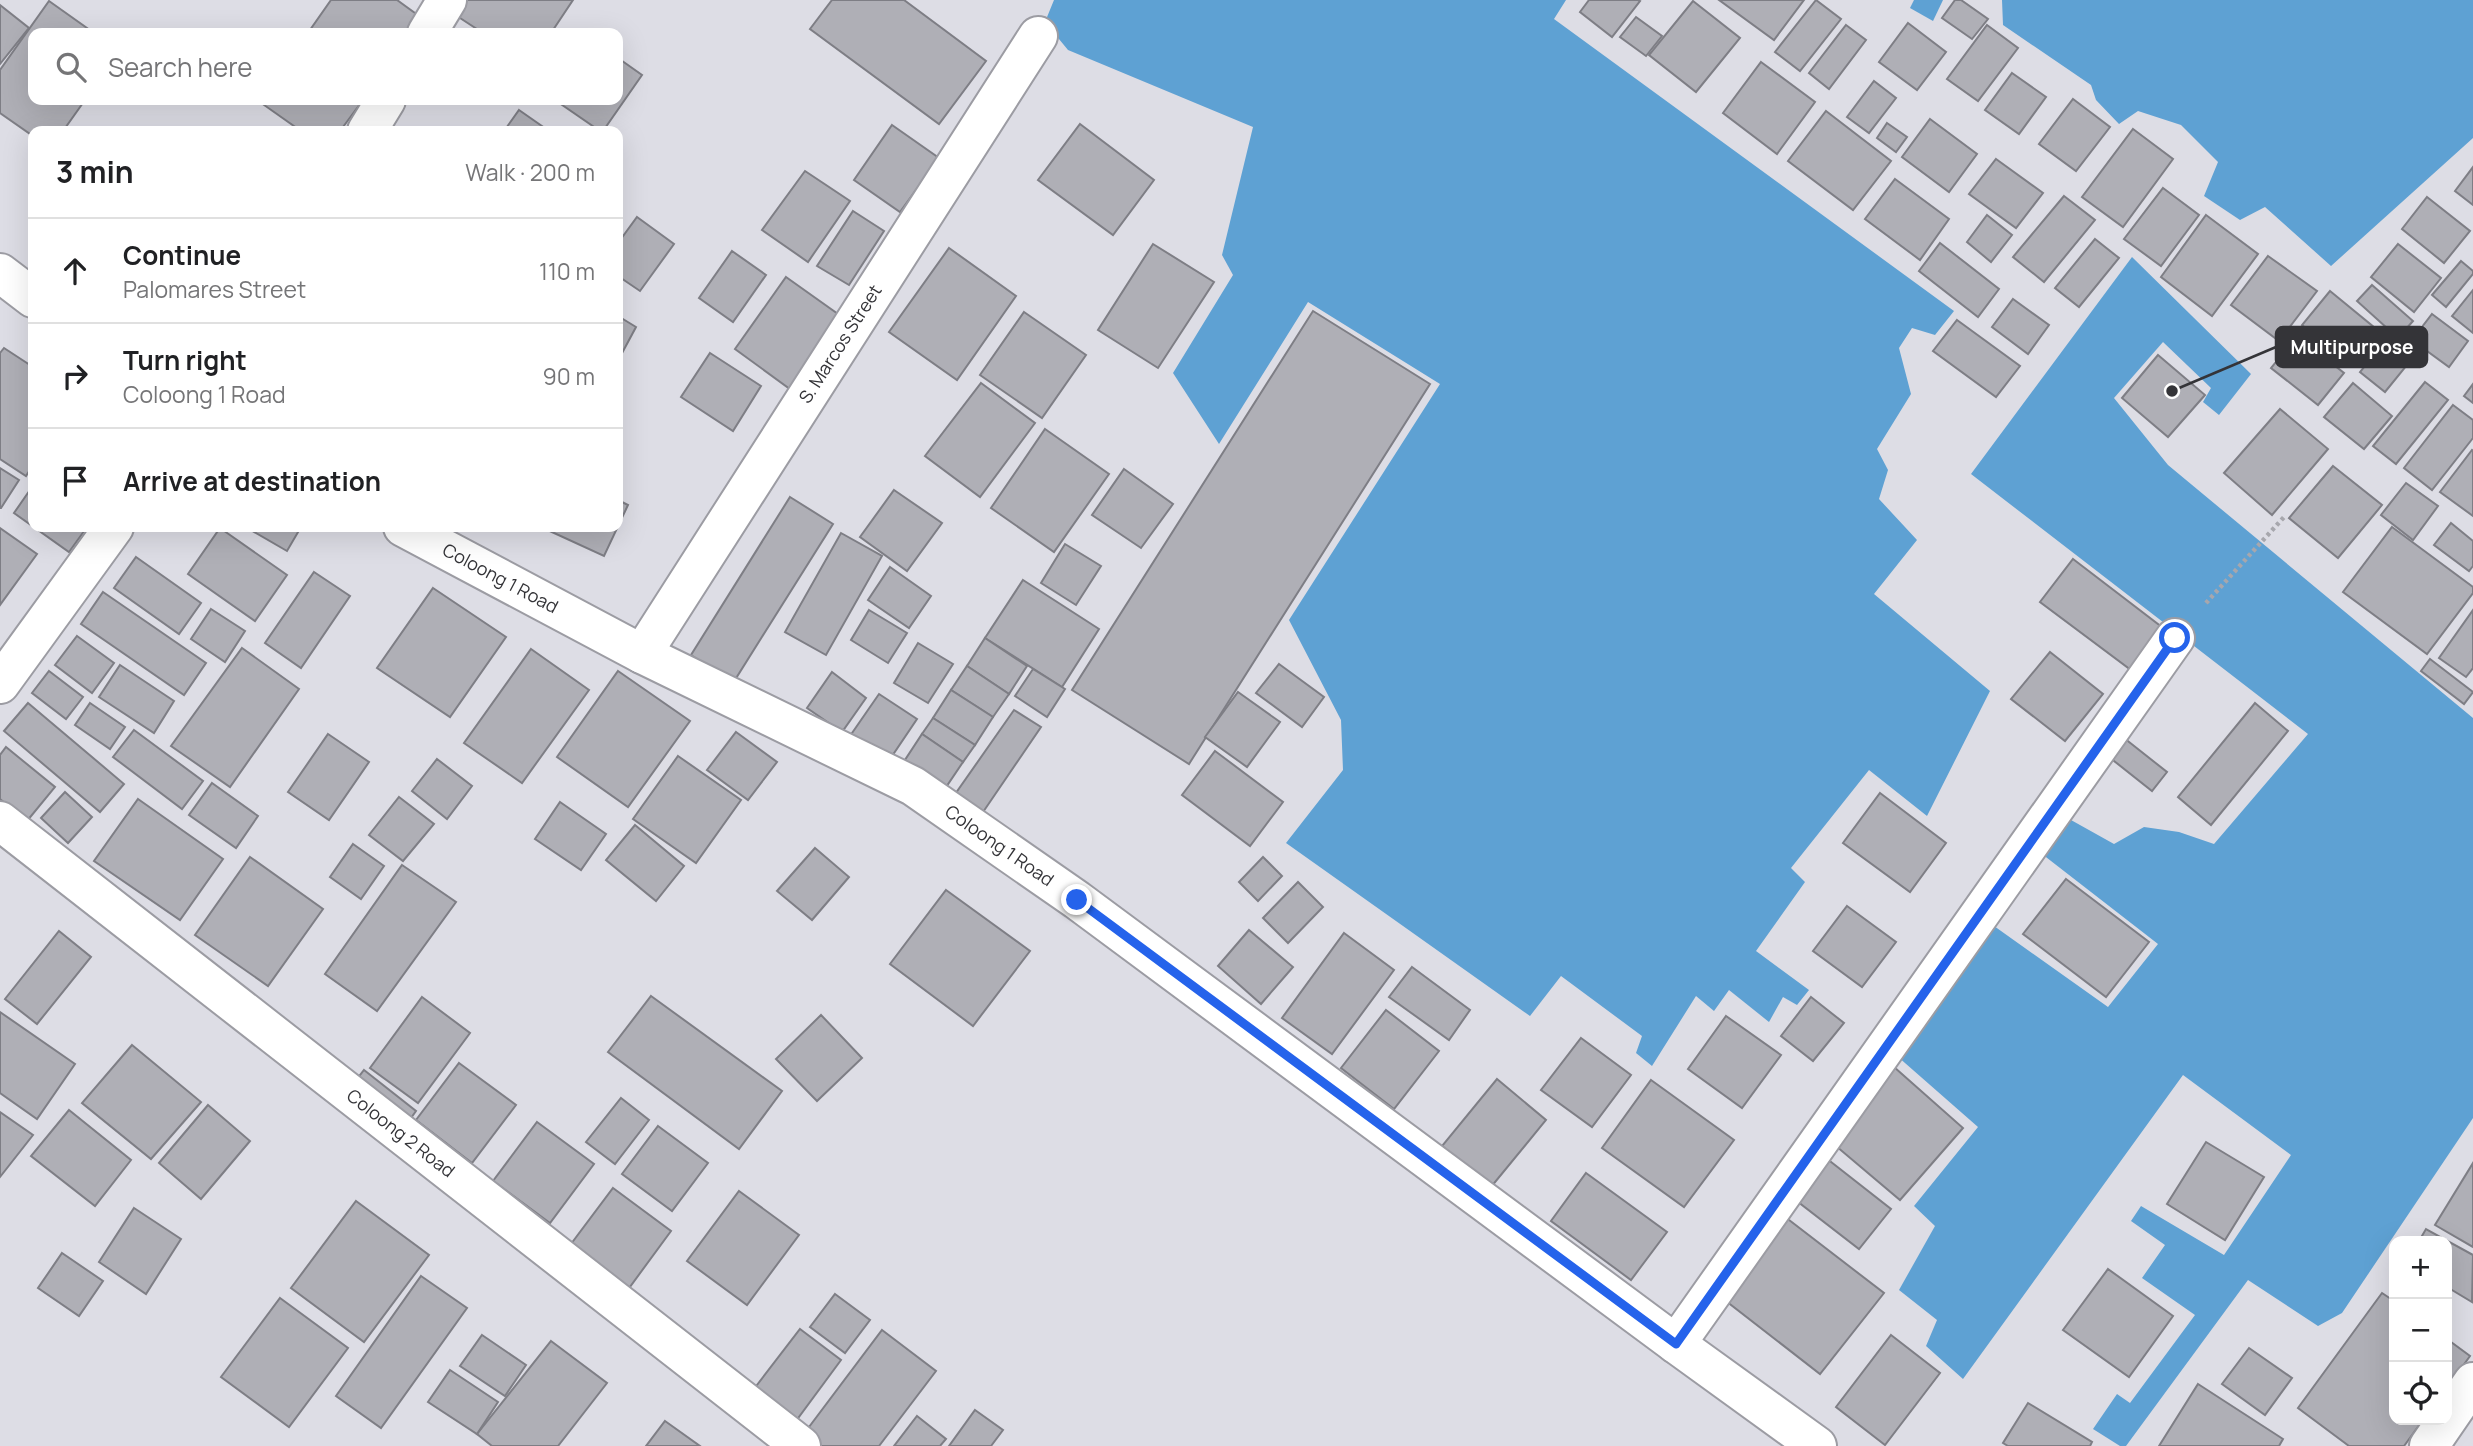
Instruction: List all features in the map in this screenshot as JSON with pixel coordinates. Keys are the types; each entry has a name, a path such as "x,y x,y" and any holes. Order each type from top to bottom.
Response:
{"street":[{"path":"430,28 447,0"},
{"name":"S. Marcos Street","path":"642,654 1038,37"},
{"path":"370,126 383,105"},
{"path":"0,273 28,294"},
{"path":"0,684 110,532"},
{"name":"Coloong 1 Road","path":"412,532 642,654 913,786 1077,900 1817,1446"},
{"path":"1676,1344 2175,638"},
{"name":"Coloong 2 Road","path":"0,821 801,1446"},
{"path":"2429,1446 2473,1382"}],"path":[{"path":"2175,638 2285,516"}],"water":[{"path":"1054,0 1566,0 1554,19 1954,311 1935,335 1912,328 1899,348 1911,394 1877,449 1888,470 1879,499 1917,540 1874,594 1990,691 1927,816 1869,770 1791,868 1805,882 1756,951 1809,990 1797,1005 1783,997 1769,1022 1729,990 1714,1011 1696,996 1652,1066 1636,1053 1642,1036 1561,976 1530,1016 1286,843 1343,770 1341,720 1289,620 1440,384 1308,302 1219,444 1173,373 1233,275 1222,255 1253,127 1068,50 1045,22"},
{"path":"1914,0 1943,0 1933,21 1910,8"},
{"path":"2002,0 2473,0 2473,138 2331,266 2265,207 2240,220 2204,196 2218,162 2181,125 2138,111 2119,124 2096,100 2091,85 2003,25"},
{"path":"2132,257 2251,374 2219,415 2203,402 2211,388 2163,342 2114,398 2168,465 2473,718 2473,1118 2394,1236 2389,1236 2389,1243 2342,1313 2318,1326 2248,1280 2126,1446 2120,1446 2093,1429 2117,1394 2130,1403 2195,1315 2142,1278 2165,1245 2131,1221 2141,1206 2224,1255 2291,1155 2183,1075 1963,1379 1926,1346 1937,1320 1899,1290 1935,1226 1914,1206 1978,1127 1897,1056 1994,926 2108,1007 2158,944 2042,854 2071,820 2114,844 2144,827 2179,832 2214,844 2308,734 1971,474"}],"building":[{"path":"331,0 397,0 430,24 427,28 311,28"},
{"path":"467,0 573,0 554,28 475,28 457,16"},
{"path":"832,0 904,0 986,61 939,124 810,29"},
{"path":"1589,0 1640,1 1612,37 1580,12"},
{"path":"1719,0 1804,0 1774,40"},
{"path":"1816,0 1841,19 1800,71 1775,52"},
{"path":"1955,0 1961,0 1988,19 1972,39 1942,18"},
{"path":"49,1 87,28 30,28"},
{"path":"1693,1 1740,38 1696,92 1649,55"},
{"path":"0,5 29,28 0,64"},
{"path":"1636,17 1662,36 1646,56 1620,37"},
{"path":"1908,23 1946,52 1917,90 1879,62"},
{"path":"1846,25 1866,40 1829,89 1809,73"},
{"path":"1987,25 2018,48 1978,101 1947,79"},
{"path":"28,31 28,105 81,105 67,126 28,126 28,133 0,113 0,70"},
{"path":"623,62 642,75 623,102"},
{"path":"1761,62 1815,102 1777,154 1723,113"},
{"path":"2012,73 2046,97 2019,134 1985,110"},
{"path":"1874,81 1896,98 1869,133 1847,117"},
{"path":"2073,99 2110,127 2076,171 2039,144"},
{"path":"264,105 359,105 344,126 294,126"},
{"path":"562,105 621,105 606,126 593,126"},
{"path":"519,110 542,126 508,126"},
{"path":"1826,111 1891,161 1853,210 1788,161"},
{"path":"1930,119 1977,154 1949,192 1902,157"},
{"path":"1887,123 1907,137 1896,152 1877,138"},
{"path":"1080,124 1154,180 1113,235 1038,180"},
{"path":"892,125 939,158 900,212 854,180"},
{"path":"2133,129 2173,159 2123,227 2082,197"},
{"path":"1996,159 2043,193 2016,228 1969,194"},
{"path":"2473,167 2473,205 2455,191"},
{"path":"805,171 850,201 808,262 762,230"},
{"path":"1895,179 1949,219 1920,260 1865,219"},
{"path":"2163,188 2199,215 2161,266 2124,239"},
{"path":"2064,196 2095,220 2044,282 2013,257"},
{"path":"2427,197 2470,231 2444,263 2402,229"},
{"path":"853,211 884,231 849,285 817,266"},
{"path":"1987,215 2012,235 1991,262 1967,242"},
{"path":"2206,215 2258,254 2212,316 2161,277"},
{"path":"637,217 674,244 640,291 623,279 623,236"},
{"path":"2095,239 2119,258 2079,307 2055,288"},
{"path":"1940,243 1999,289 1978,317 1919,271"},
{"path":"1153,244 1214,282 1158,368 1098,330"},
{"path":"2398,244 2441,278 2414,312 2371,277"},
{"path":"949,248 1016,296 957,380 889,332"},
{"path":"732,251 766,275 733,322 699,298"},
{"path":"2268,256 2317,291 2279,341 2231,305"},
{"path":"2461,261 2473,274 2446,307 2432,295"},
{"path":"786,277 845,319 794,392 735,349"},
{"path":"2372,285 2413,321 2398,338 2357,301"},
{"path":"2473,290 2473,333 2452,316"},
{"path":"2330,291 2375,328 2347,362 2302,325"},
{"path":"2013,299 2049,325 2028,354 1992,327"},
{"path":"1313,311 1430,384 1189,764 1072,690"},
{"path":"1024,312 1086,355 1042,418 980,375"},
{"path":"2432,314 2468,341 2449,367 2412,340"},
{"path":"623,319 636,327 623,351"},
{"path":"1957,320 2020,366 1996,397 1933,351"},
{"path":"2297,336 2344,373 2318,405 2271,368"},
{"path":"2381,346 2407,365 2385,392 2360,372"},
{"path":"4,348 28,364 26,476 0,459 0,353"},
{"path":"710,353 761,386 733,431 681,397"},
{"path":"2158,355 2205,395 2168,437 2122,398"},
{"path":"2425,382 2448,400 2396,464 2373,446"},
{"path":"981,383 1035,423 980,497 925,456"},
{"path":"2353,383 2392,416 2364,449 2324,417"},
{"path":"2473,384 2473,403 2464,396"},
{"path":"2453,405 2473,420 2473,438 2432,490 2404,468"},
{"path":"2280,409 2328,449 2272,515 2224,473"},
{"path":"1045,429 1109,474 1054,552 991,508"},
{"path":"2473,451 2473,516 2440,492"},
{"path":"2333,466 2382,505 2338,558 2289,518"},
{"path":"0,468 19,480 1,508 0,508"},
{"path":"1124,469 1173,504 1141,548 1092,515"},
{"path":"2406,483 2438,506 2413,540 2381,515"},
{"path":"894,490 942,523 907,571 860,537"},
{"path":"28,493 28,523 14,513"},
{"path":"790,497 833,524 733,683 691,655"},
{"path":"623,502 628,505 623,516"},
{"path":"2451,523 2473,541 2473,566 2469,571 2434,545"},
{"path":"2392,527 2473,587 2473,593 2427,654 2343,592"},
{"path":"0,528 37,554 0,605"},
{"path":"41,532 83,532 69,552"},
{"path":"217,532 226,532 287,575 255,621 188,574"},
{"path":"254,532 298,532 287,551"},
{"path":"552,532 616,532 604,556"},
{"path":"841,533 882,556 826,655 785,632"},
{"path":"1065,544 1101,566 1076,605 1041,583"},
{"path":"136,557 201,603 179,634 114,588"},
{"path":"2073,559 2167,631 2135,673 2040,602"},
{"path":"890,567 931,596 909,628 868,600"},
{"path":"314,572 350,596 301,668 265,643"},
{"path":"1023,580 1099,629 1062,687 985,638"},
{"path":"433,588 506,637 450,717 377,668"},
{"path":"103,592 206,663 184,695 81,624"},
{"path":"211,609 245,631 225,662 191,639"},
{"path":"869,610 907,633 888,663 851,640"},
{"path":"2473,610 2473,668 2466,677 2439,658"},
{"path":"77,636 114,663 92,693 55,665"},
{"path":"985,638 1027,666 1009,694 967,666"},
{"path":"918,643 953,664 928,703 894,683"},
{"path":"242,648 299,689 230,787 171,746"},
{"path":"531,649 589,690 522,783 464,743"},
{"path":"2050,652 2103,694 2065,741 2011,699"},
{"path":"2430,659 2473,692 2464,704 2421,671"},
{"path":"1279,664 1324,697 1302,727 1256,693"},
{"path":"120,665 174,701 154,733 99,697"},
{"path":"967,666 1009,694 993,717 951,690"},
{"path":"1033,669 1065,689 1047,717 1015,696"},
{"path":"49,671 83,697 66,719 32,693"},
{"path":"618,671 690,721 628,807 557,757"},
{"path":"832,672 866,698 842,732 807,708"},
{"path":"951,690 993,717 975,745 933,718"},
{"path":"1238,692 1280,722 1247,767 1205,737"},
{"path":"879,694 917,719 888,762 850,736"},
{"path":"28,703 124,784 100,812 4,731"},
{"path":"90,703 125,727 110,749 75,725"},
{"path":"2255,703 2288,731 2211,825 2178,797"},
{"path":"1014,710 1041,727 979,818 951,800"},
{"path":"933,718 975,745 963,762 922,734"},
{"path":"134,730 203,781 182,809 113,757"},
{"path":"736,732 777,762 748,800 707,770"},
{"path":"328,734 369,762 329,820 288,792"},
{"path":"922,734 963,762 940,796 899,769"},
{"path":"2124,738 2167,772 2152,791 2109,757"},
{"path":"6,747 55,787 27,821 0,799 0,755"},
{"path":"1215,751 1283,802 1250,846 1182,795"},
{"path":"678,756 741,800 696,863 633,819"},
{"path":"437,759 472,786 447,819 412,791"},
{"path":"212,783 258,816 236,848 189,815"},
{"path":"65,792 92,817 68,843 41,818"},
{"path":"1880,793 1946,843 1910,892 1843,843"},
{"path":"399,797 434,824 403,861 369,835"},
{"path":"138,799 223,859 180,920 94,861"},
{"path":"560,802 606,834 581,870 535,839"},
{"path":"635,825 684,866 656,901 606,860"},
{"path":"353,844 384,866 361,899 330,877"},
{"path":"815,848 849,877 812,920 777,891"},
{"path":"250,857 323,909 268,986 195,935"},
{"path":"1263,857 1282,876 1258,901 1239,882"},
{"path":"402,865 456,902 377,1011 325,974"},
{"path":"2066,879 2149,942 2106,997 2023,934"},
{"path":"1298,882 1323,907 1288,943 1263,918"},
{"path":"946,890 1030,951 973,1026 890,964"},
{"path":"1847,906 1896,942 1862,987 1813,951"},
{"path":"1249,930 1293,967 1261,1004 1218,966"},
{"path":"59,931 91,957 37,1024 5,999"},
{"path":"1344,933 1394,970 1332,1054 1282,1018"},
{"path":"1412,967 1470,1010 1449,1040 1389,997"},
{"path":"651,996 782,1091 739,1149 608,1052"},
{"path":"422,997 470,1033 418,1103 370,1068"},
{"path":"1811,997 1844,1023 1813,1061 1781,1036"},
{"path":"1386,1010 1439,1051 1394,1109 1341,1068"},
{"path":"0,1012 75,1064 37,1119 0,1093"},
{"path":"821,1015 862,1058 817,1101 776,1059"},
{"path":"1726,1016 1781,1055 1742,1108 1688,1069"},
{"path":"1581,1038 1631,1075 1592,1127 1541,1090"},
{"path":"132,1045 201,1102 151,1159 82,1103"},
{"path":"459,1063 516,1105 472,1163 416,1120"},
{"path":"1894,1067 1963,1128 1900,1200 1830,1141"},
{"path":"364,1070 416,1111 403,1129 350,1088"},
{"path":"1497,1079 1546,1120 1491,1187 1442,1146"},
{"path":"1651,1080 1734,1140 1684,1207 1602,1148"},
{"path":"621,1098 649,1120 615,1164 586,1142"},
{"path":"208,1105 250,1141 201,1199 159,1163"},
{"path":"69,1110 131,1160 95,1206 31,1156"},
{"path":"0,1112 33,1135 0,1177"},
{"path":"537,1122 594,1164 550,1223 493,1181"},
{"path":"658,1126 708,1163 672,1211 622,1174"},
{"path":"2206,1142 2264,1177 2225,1240 2167,1204"},
{"path":"1826,1158 1891,1209 1859,1249 1793,1198"},
{"path":"2473,1163 2473,1247 2435,1225"},
{"path":"1586,1173 1667,1232 1631,1280 1551,1221"},
{"path":"613,1188 671,1231 624,1295 565,1252"},
{"path":"739,1191 799,1235 747,1305 687,1261"},
{"path":"356,1201 429,1255 364,1342 291,1288"},
{"path":"134,1208 181,1239 146,1294 99,1262"},
{"path":"1780,1213 1884,1293 1820,1374 1717,1294"},
{"path":"2426,1229 2439,1236 2422,1236"},
{"path":"2452,1243 2473,1255 2472,1302 2452,1290"},
{"path":"62,1253 103,1281 79,1316 38,1288"},
{"path":"2108,1269 2173,1316 2129,1377 2063,1330"},
{"path":"421,1276 467,1308 381,1428 336,1396"},
{"path":"2382,1293 2389,1298 2389,1425 2419,1425 2404,1446 2349,1446 2298,1408"},
{"path":"835,1294 870,1320 845,1353 810,1327"},
{"path":"280,1298 348,1348 289,1427 221,1377"},
{"path":"800,1329 841,1360 790,1429 747,1398"},
{"path":"882,1330 936,1371 879,1446 809,1446 800,1439"},
{"path":"482,1335 526,1365 505,1396 460,1366"},
{"path":"1891,1335 1940,1373 1885,1445 1836,1407"},
{"path":"551,1341 607,1383 558,1446 492,1446 477,1434"},
{"path":"2452,1343 2470,1356 2452,1381"},
{"path":"2249,1348 2292,1378 2265,1415 2222,1384"},
{"path":"450,1370 498,1402 477,1434 428,1402"},
{"path":"2198,1384 2283,1439 2279,1446 2159,1446"},
{"path":"2028,1403 2092,1442 2090,1446 2008,1446 2003,1443"},
{"path":"975,1410 1003,1430 991,1446 949,1446"},
{"path":"917,1416 946,1439 940,1446 894,1446"},
{"path":"665,1421 700,1446 646,1446"}],"place":[{"name":"Multipurpose","path":"2172,391"}],"route":[{"path":"1077,900 1676,1344 2175,638"}]}
